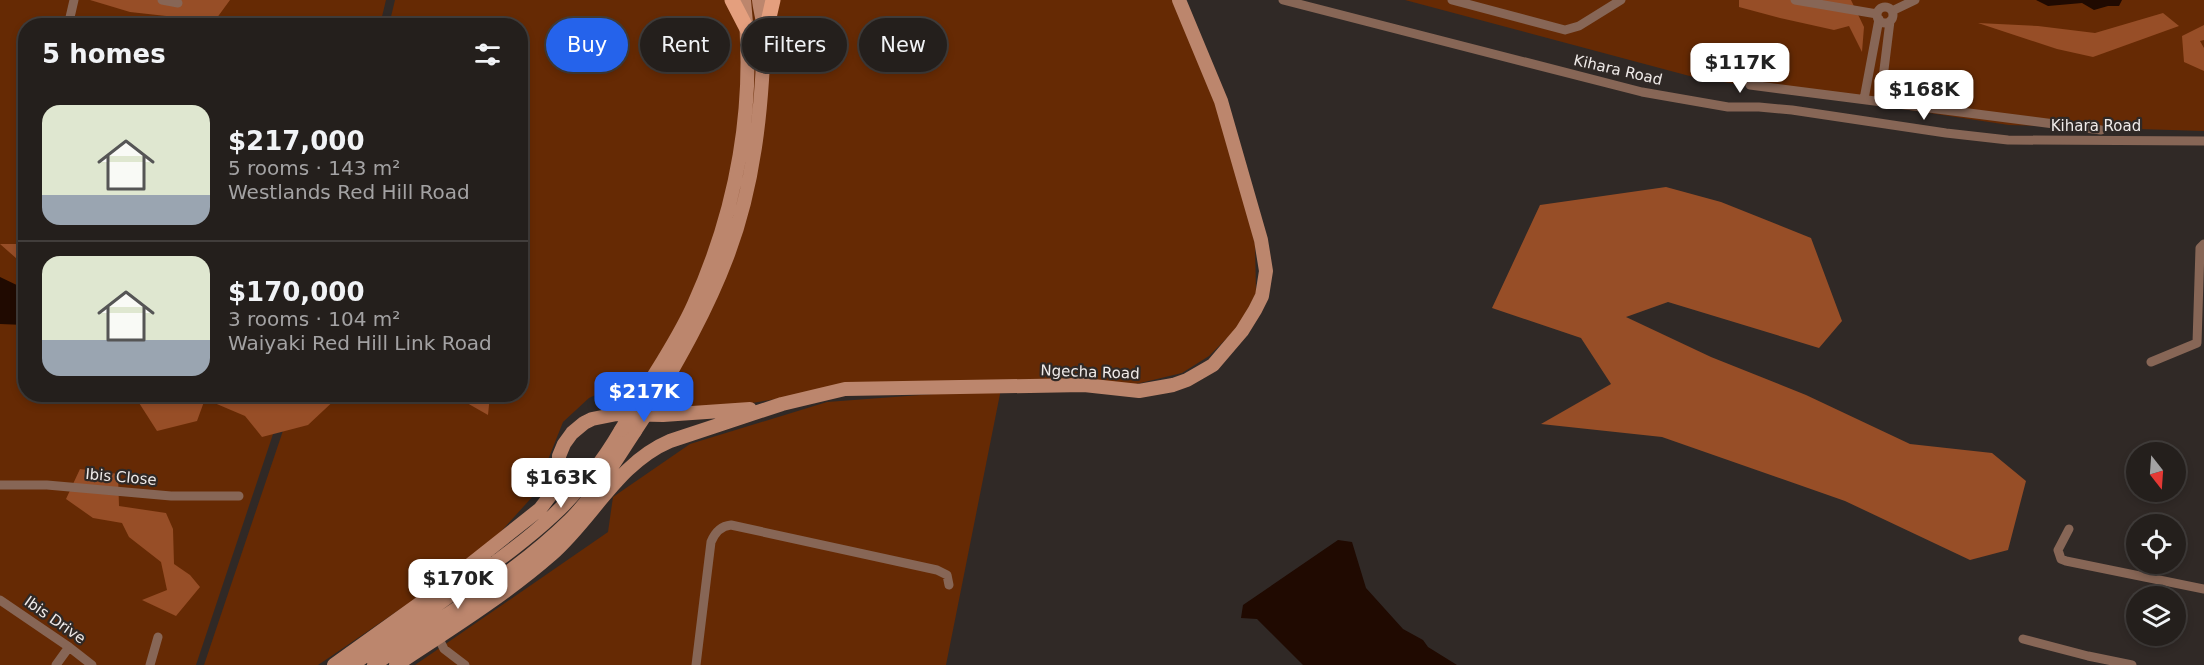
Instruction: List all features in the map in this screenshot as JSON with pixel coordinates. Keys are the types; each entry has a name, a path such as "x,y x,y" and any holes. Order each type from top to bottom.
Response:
{"main road":[{"path":"732,0 742,19"},
{"path":"769,18 773,0"}],"street":[{"path":"70,18 74,0"},
{"path":"162,0 178,3"},
{"path":"744,0 746,18"},
{"path":"759,0 762,18"},
{"name":"Ngecha Road","path":"396,665 515,585 551,555 576,530 634,464 655,448 668,442 782,404 823,393 868,388 1084,385 1139,391 1187,380 1213,365 1242,331 1256,310 1262,296 1266,271 1261,240 1221,101 1179,0"},
{"name":"Kihara Road","path":"1283,0 1642,92 1728,107 1792,110 1946,134 2008,140 2204,141"},
{"path":"1452,0 1565,30 1579,26 1621,0"},
{"path":"1795,0 1878,16 1882,22 1915,0"},
{"path":"1864,99 1878,16 1884,7 1889,8 1891,16 1880,102"},
{"path":"645,404 693,305 724,228 732,199 746,101 746,72"},
{"path":"374,665 521,562 550,530 628,431 686,346 734,238 752,165 762,72"},
{"path":"1750,85 2101,129"},
{"path":"2151,362 2197,344 2200,248 2204,244"},
{"name":"Ngecha Road","path":"334,665 433,594 540,509 556,488 559,456 567,439 577,428 592,419 604,416 722,412 782,404"},
{"path":"663,415 668,428 668,442"},
{"name":"Ibis Close","path":"0,485 48,485 171,496 239,496"},
{"path":"696,665 711,542 718,531 726,526 732,525 937,570 947,575 949,585"},
{"path":"2069,529 2058,550 2061,559 2204,589"},
{"path":"352,665 498,562 550,530"},
{"name":"Ibis Drive","path":"0,600 92,665"},
{"path":"150,665 158,637"},
{"path":"438,637 444,650 465,665"},
{"path":"2023,639 2132,665"},
{"path":"56,665 69,647"}],"shaded area":[{"path":"0,0 386,0 382,18 18,18 18,402 284,402 196,665 0,665"},
{"path":"90,0 230,0 217,18 184,18 130,12"},
{"path":"395,0 1176,0 1221,101 1255,244 1256,293 1240,325 1209,356 1182,373 1136,384 782,398 740,405 684,407 622,383 589,398 563,422 534,495 496,537 453,573 330,657 318,665 204,665 293,402 528,402 528,18 391,18"},
{"path":"1405,0 2204,0 2204,131 2009,125 1697,78"},
{"path":"1739,0 1851,0 1864,27 1862,52 1849,26 1834,30 1780,18 1739,7"},
{"path":"2036,0 2122,0 2119,6 2094,10 2082,3 2048,6"},
{"path":"2163,13 2179,26 2093,57 2057,49 1978,23 2038,26 2095,33"},
{"path":"2204,25 2204,40 2200,41 2204,48 2204,71 2184,62 2182,36"},
{"path":"1666,187 1721,202 1811,238 1842,321 1819,348 1668,302 1626,317 1711,357 1806,395 1910,444 1992,453 2026,481 2008,550 1970,560 1845,501 1662,437 1541,424 1611,384 1581,338 1492,308 1540,205"},
{"path":"0,244 18,244 18,260"},
{"path":"0,277 18,286 18,325 0,324"},
{"path":"1001,389 946,665 415,665 608,532 613,497 690,444 827,402"},
{"path":"138,402 204,402 197,421 157,431"},
{"path":"212,402 333,402 308,425 262,437 245,416"},
{"path":"465,402 489,402 488,415"},
{"path":"80,469 118,474 119,506 166,513 173,529 174,564 190,575 200,587 176,616 142,600 167,590 161,562 129,537 122,523 93,518 66,499"},
{"path":"1338,540 1352,542 1366,588 1403,629 1423,640 1428,647 1457,665 1303,665 1257,619 1241,618 1243,605"}]}
